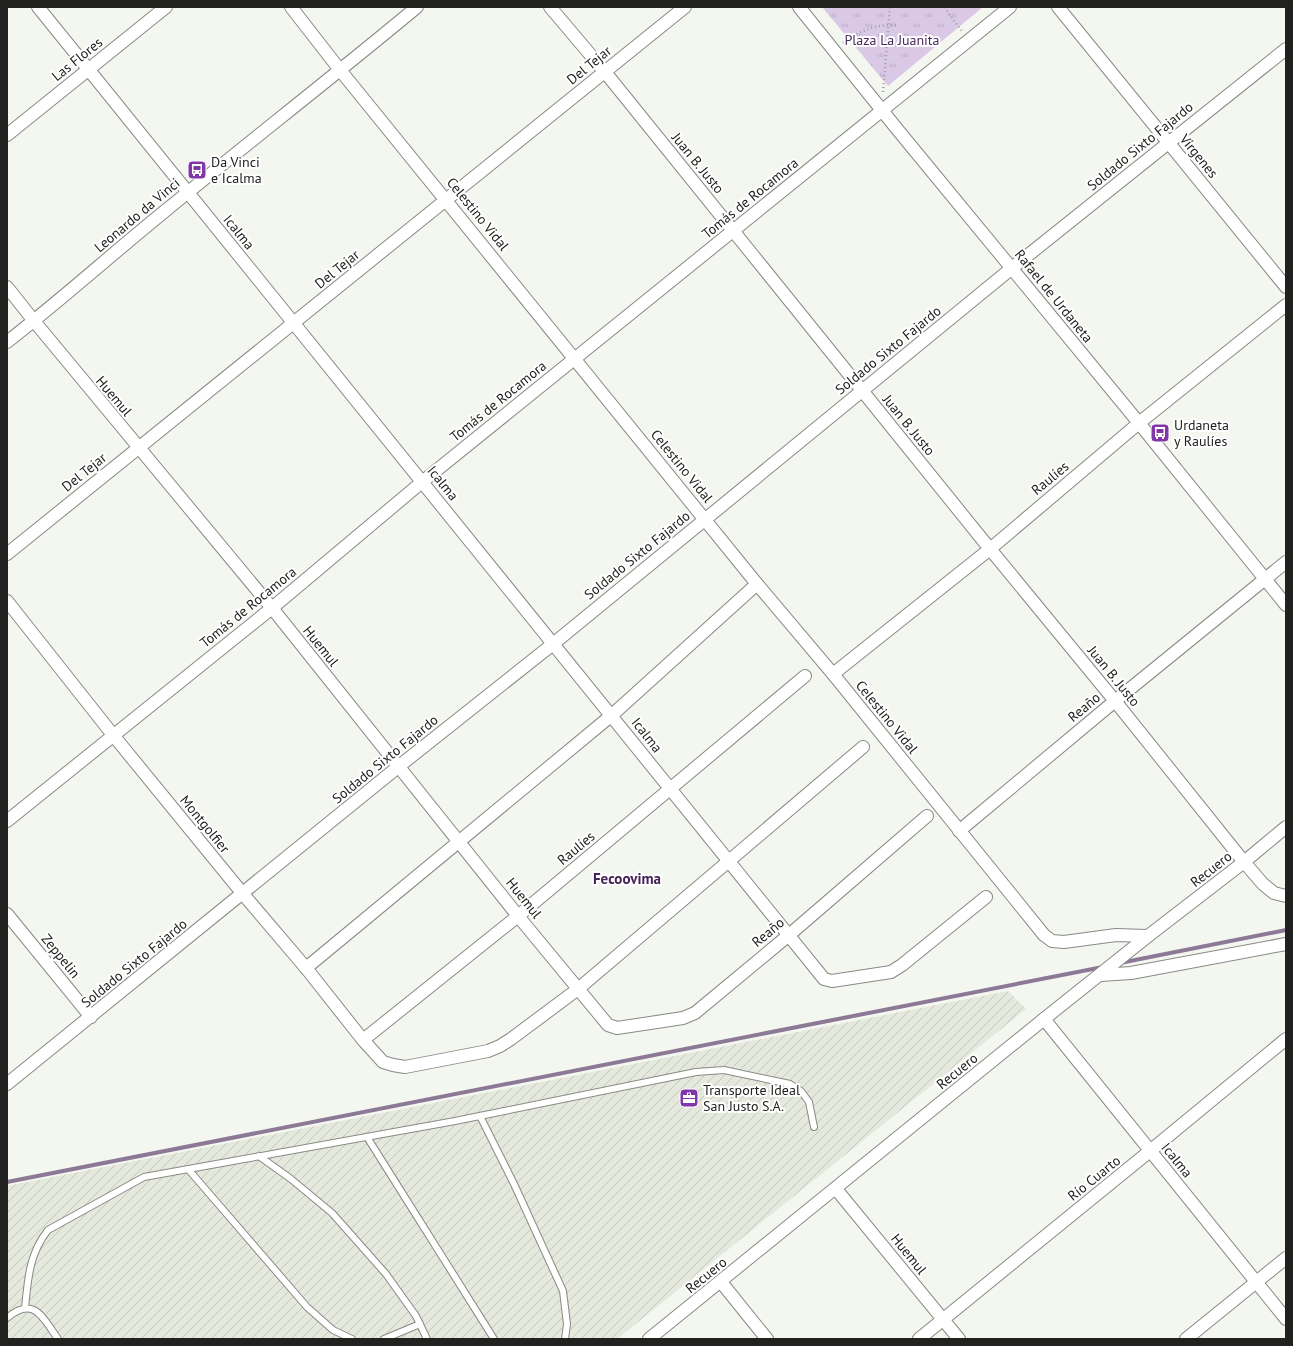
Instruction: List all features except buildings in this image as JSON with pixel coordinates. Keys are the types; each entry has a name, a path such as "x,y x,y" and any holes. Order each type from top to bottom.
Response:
{"street":[{"name":"Icalma","path":"38,7 824,979 832,982 892,972 986,897"},
{"name":"Las Flores","path":"7,135 166,7"},
{"name":"Celestino Vidal","path":"291,7 340,70 757,584 834,674 1044,935 1052,941 1064,942 1116,935 1148,936"},
{"name":"Leonardo da Vinci","path":"7,342 188,192 417,7"},
{"name":"Juan B. Justo","path":"550,7 605,72 1244,862 1263,884 1274,893 1286,896"},
{"name":"Del Tejar","path":"7,554 685,7"},
{"name":"Rafael de Urdaneta","path":"799,7 1286,605"},
{"name":"Tomás de Rocamora","path":"7,821 272,608 422,482 1010,7"},
{"name":"Vírgenes","path":"1058,7 1286,287"},
{"name":"Soldado Sixto Fajardo","path":"7,1084 398,767 553,644 1012,268 1286,49"},
{"name":"Huemul","path":"7,288 272,608 518,916 608,1025"},
{"name":"Raulíes","path":"834,674 990,549 1139,423 1286,305"},
{"name":"Reaño","path":"959,831 1115,701 1286,562"},
{"path":"306,968 612,715 757,584"},
{"name":"Montgolfier","path":"7,601 113,735 243,894 306,968 363,1040 383,1062 394,1066 405,1066 488,1051 511,1039 578,989"},
{"name":"Raulíes","path":"363,1040 518,916 805,676"},
{"path":"578,989 863,747"},
{"name":"Reaño","path":"608,1025 617,1028 683,1018 695,1013 789,935 926,816"},
{"name":"Recuero","path":"649,1339 1044,1019 1244,862 1286,827"},
{"name":"Zeppelin","path":"7,914 91,1017"},
{"path":"1100,975 1131,973 1286,944"},
{"name":"Icalma","path":"1044,1019 1286,1319"},
{"name":"Río Cuarto","path":"920,1339 1286,1038"},
{"name":"Huemul","path":"836,1189 959,1339"},
{"path":"1186,1339 1286,1258"},
{"path":"721,1282 767,1339"}],"lane":[{"path":"25,1308 29,1272 33,1256 39,1241 48,1230 144,1177 480,1116 696,1072 724,1070 790,1084 801,1091 809,1102 814,1127"},
{"path":"480,1116 514,1184 563,1291 567,1324 566,1339"},
{"path":"367,1137 494,1339"},
{"path":"259,1156 291,1179 332,1212 386,1274 416,1316 427,1339"},
{"path":"188,1169 307,1307 333,1330 352,1339"},
{"path":"7,1318 16,1310 33,1308 39,1313 58,1339"},
{"path":"384,1339 420,1324"}],"path":[{"path":"882,110 890,7"},
{"path":"945,7 962,31 971,38"},
{"path":"834,51 843,42 867,28 889,24 896,25"}],"shaded area":[{"name":"Transporte Ideal San Justo S.A.","path":"1008,991 1026,1009 617,1339 7,1339 7,1186"}],"green space":[{"name":"Plaza La Juanita","path":"822,7 983,7 888,86"}],"waterway":[{"path":"1120,963 1286,930"},
{"path":"7,1182 1103,967"}],"place":[{"name":"Da Vinci e Icalma","path":"197,170"},
{"name":"Urdaneta y Raulíes","path":"1160,433"},
{"name":"Transporte Ideal San Justo S.A.","path":"689,1098"}],"district":[{"name":"Fecoovima","path":"627,879"}]}
